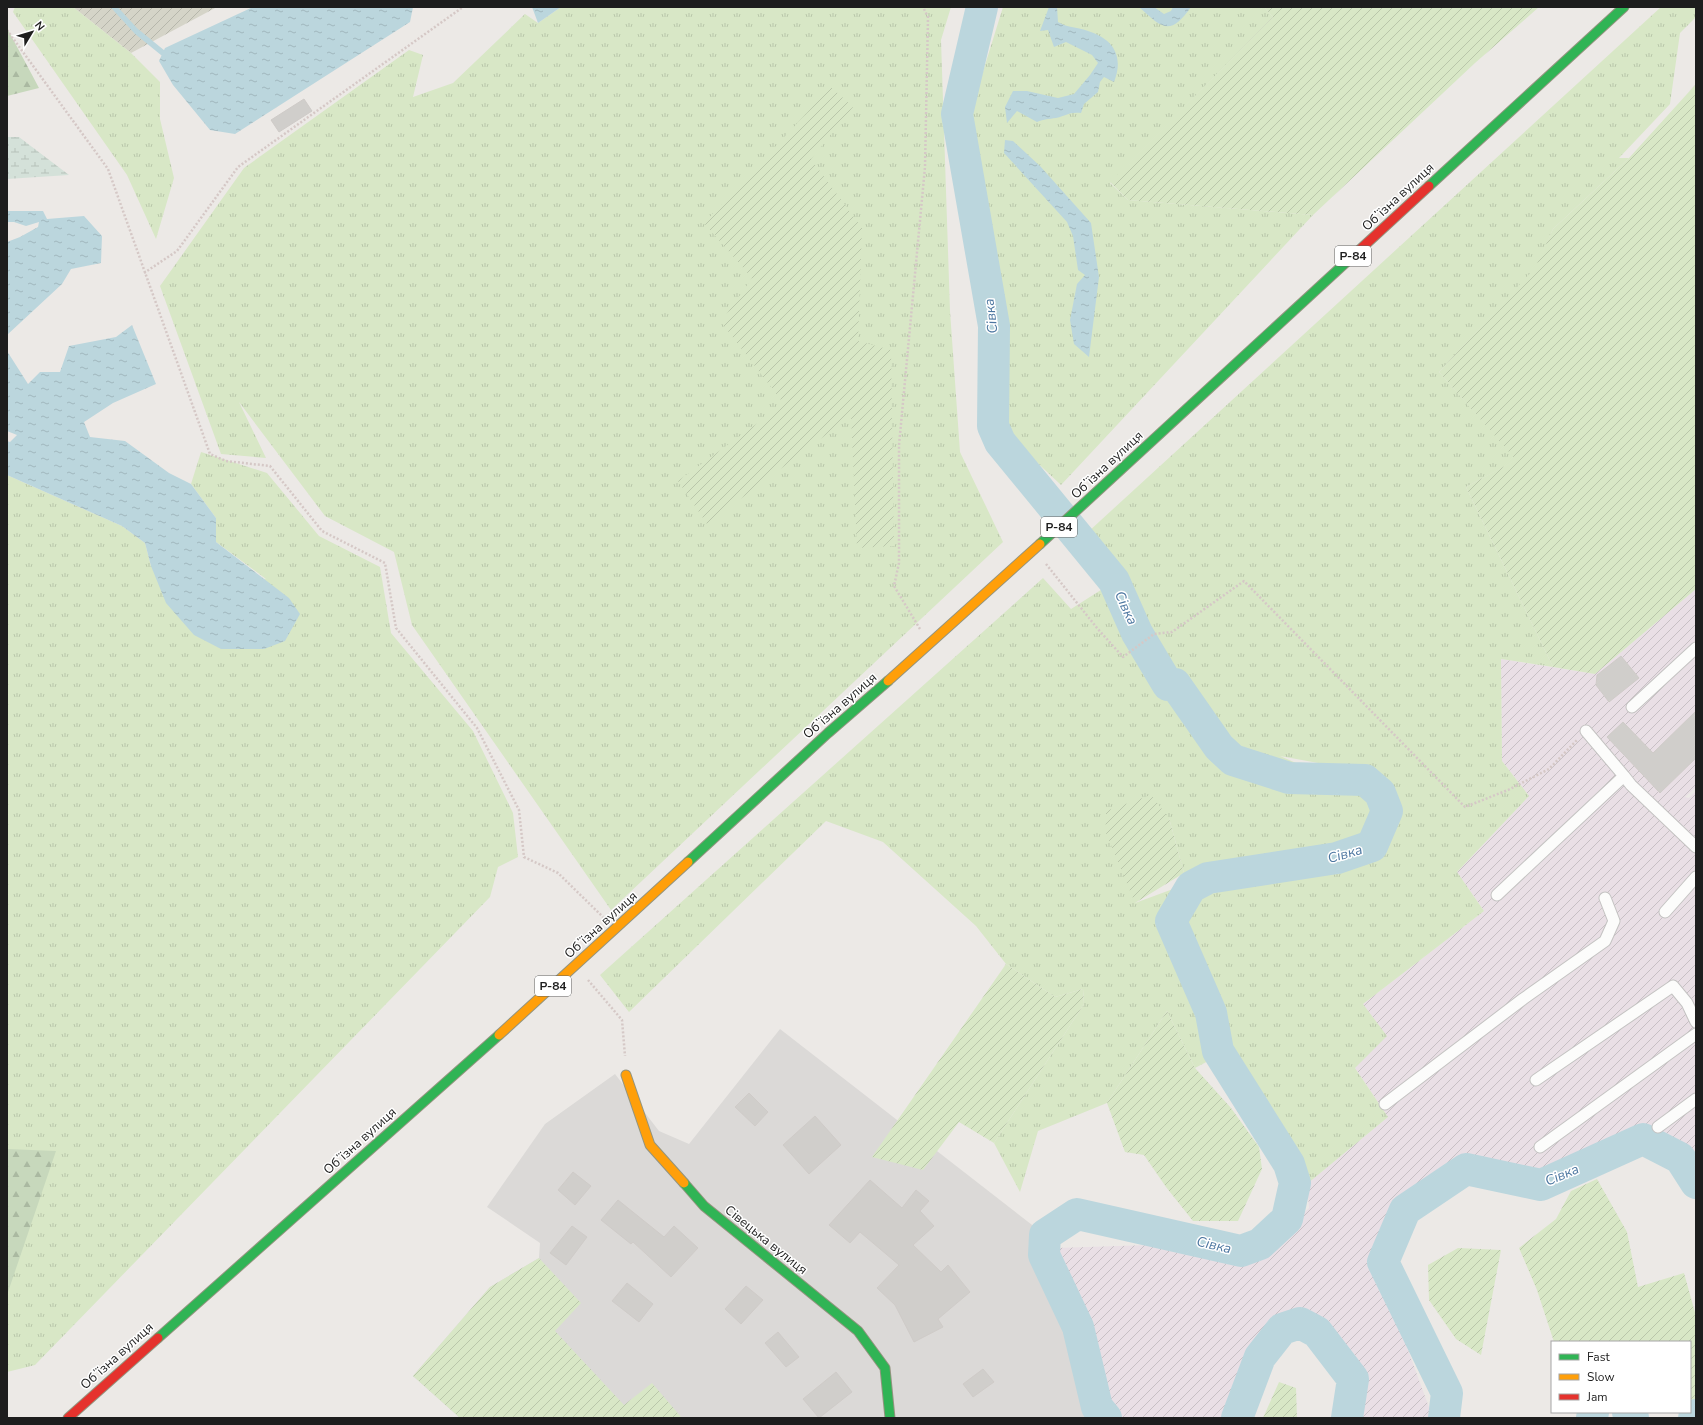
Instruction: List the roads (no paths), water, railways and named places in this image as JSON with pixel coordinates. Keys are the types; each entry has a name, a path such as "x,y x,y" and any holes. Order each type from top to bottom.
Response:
{"main road":[{"name":"Обʼїзна вулиця","path":"68,1418 616,930 828,733 930,645 1624,7"},
{"name":"Сівецька вулиця","path":"626,1075 650,1145 704,1206 858,1331 885,1368 890,1418"}],"lane":[{"path":"1632,707 1696,648"},
{"path":"1586,731 1631,785 1696,847"},
{"path":"1497,895 1624,776"},
{"path":"1664,912 1696,877"},
{"path":"1385,1104 1523,999 1605,941 1614,921 1605,898"},
{"path":"1536,1080 1673,986 1687,1003 1696,1022"},
{"path":"1540,1147 1696,1034"},
{"path":"1658,1127 1696,1099"}],"water":[{"path":"253,7 413,7 410,22 235,134 210,130 173,85 159,61 165,48"},
{"path":"532,7 561,7 538,23"},
{"path":"1049,7 1057,7 1058,22 1097,34 1110,44 1117,57 1118,65 1114,82 1104,77 1100,82 1098,92 1084,104 1081,113 1070,114 1037,122 1017,111 1007,123 1005,107 1013,91 1027,91 1058,98 1074,94 1098,63 1092,55 1066,42 1054,47 1048,30 1040,31"},
{"path":"1139,7 1154,7 1164,14 1171,11 1173,7 1191,7 1177,23 1171,26 1166,26 1154,20"},
{"path":"1005,140 1013,141 1040,166 1091,223 1099,277 1089,357 1074,344 1070,320 1077,284 1085,275 1078,270 1073,236 1067,222 1004,153"},
{"path":"7,211 43,211 47,219 84,216 102,236 101,263 71,269 62,284 7,335 7,242 38,227 39,222 26,226 14,222 7,222"},
{"path":"132,325 156,384 113,403 84,422 90,437 125,441 169,473 191,484 216,518 216,542 289,598 300,614 285,641 264,649 221,649 194,635 166,603 151,566 145,543 122,526 7,475 7,441 10,442 17,435 7,431 7,351 28,384 40,372 60,372 69,346 116,337"}],"waterway":[{"path":"114,7 136,31 163,53"},
{"name":"Сівка","path":"982,7 957,114 994,326 993,426 1000,442 1114,581 1137,633 1168,685 1175,684 1219,747 1233,760 1289,778 1365,780 1380,793 1387,811 1372,846 1337,858 1208,878 1191,887 1171,921 1211,1013 1218,1051 1289,1164 1295,1183 1287,1219 1260,1244 1241,1251 1077,1214 1045,1235 1044,1255 1078,1327 1097,1407 1106,1418"},
{"name":"Сівка","path":"1444,1418 1447,1393 1383,1262 1405,1210 1466,1169 1541,1185 1643,1139 1680,1158 1696,1183"},
{"name":"Сівка","path":"1237,1418 1260,1357 1282,1329 1300,1323 1317,1332 1353,1379 1347,1418"},
{"name":"Сівка","path":"1592,1418 1593,1413"},
{"name":"Сівка","path":"1629,1413 1633,1418"}]}
